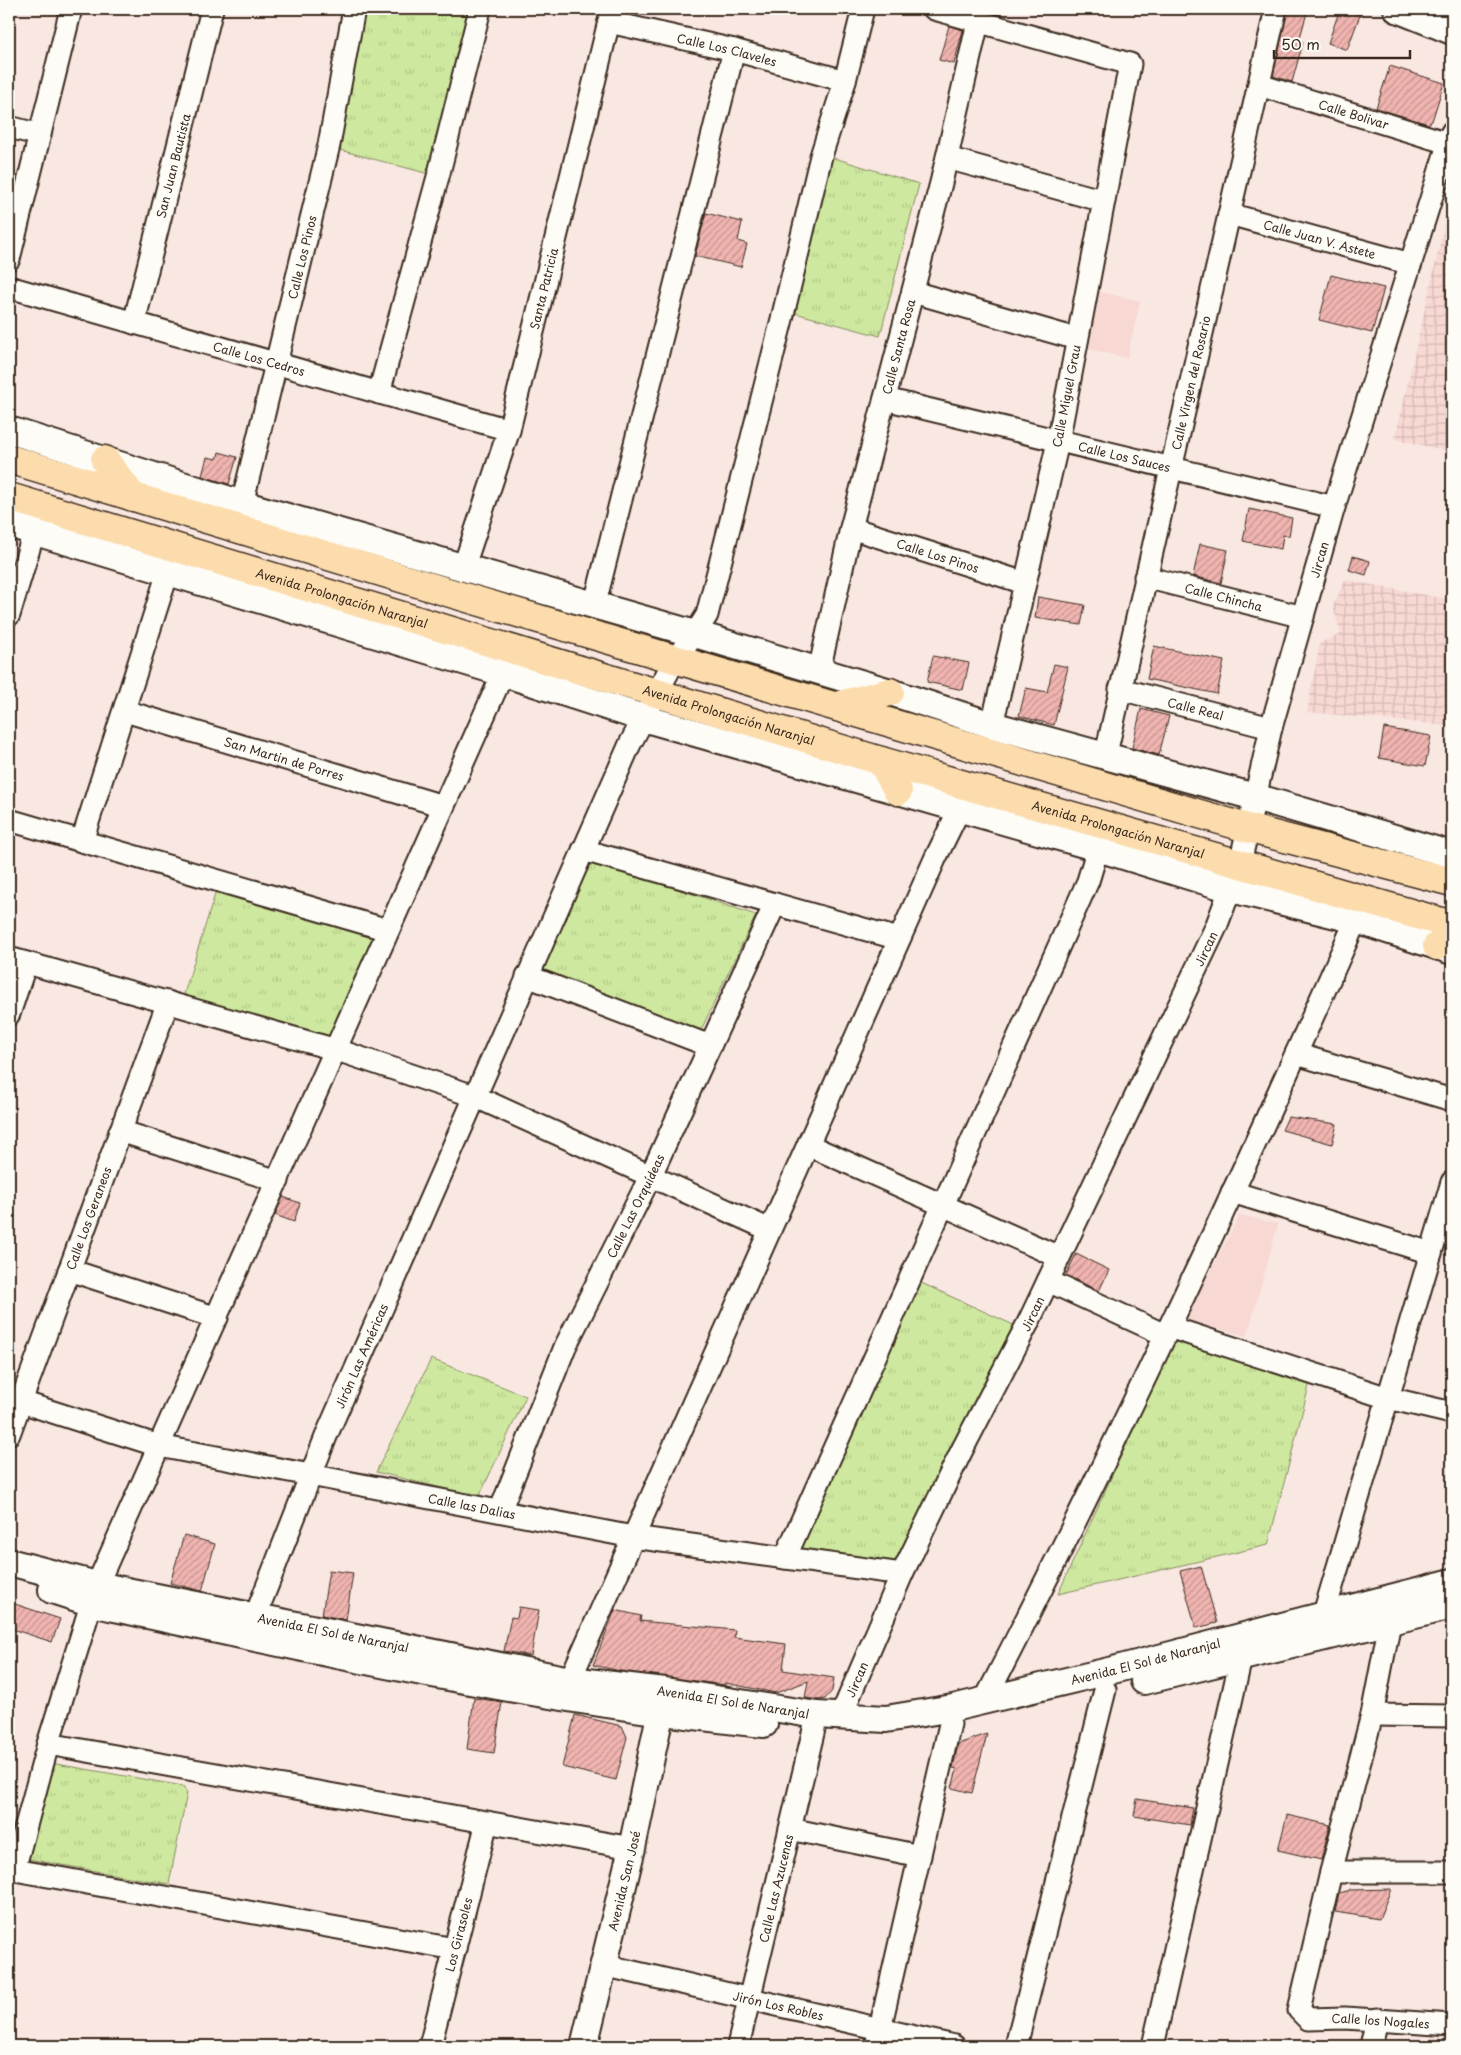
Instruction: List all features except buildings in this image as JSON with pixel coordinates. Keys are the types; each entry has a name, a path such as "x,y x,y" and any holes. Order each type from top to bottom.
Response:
{"main road":[{"path":"9,459 1247,828 1452,882"},
{"path":"105,460 132,497"},
{"name":"Avenida Prolongación Naranjal","path":"9,497 881,761 1240,863 1448,941"},
{"path":"836,706 890,692"},
{"path":"881,761 898,790"}],"street":[{"path":"9,259 71,9"},
{"name":"San Juan Bautista","path":"134,322 212,9"},
{"name":"Calle Los Pinos","path":"242,504 329,145 354,9"},
{"path":"379,392 439,173 480,9"},
{"name":"Jirón Las Américas","path":"255,1617 310,1476 474,1096 583,850 643,718 675,659 695,634 706,615 784,310 821,156 845,81 863,9"},
{"path":"934,9 978,22"},
{"name":"Calle Virgen del Rosario","path":"1105,758 1276,9"},
{"path":"1397,9 1452,31"},
{"name":"Calle Los Claveles","path":"610,15 845,81"},
{"name":"Santa Patricia","path":"464,566 509,430 610,15"},
{"name":"Calle Miguel Grau","path":"978,22 1130,64 1058,442 992,725"},
{"name":"Calle Santa Rosa","path":"819,671 851,528 947,158 978,22"},
{"path":"594,607 734,50"},
{"name":"Calle Bolivar","path":"1259,85 1450,138"},
{"path":"9,127 40,135"},
{"name":"Jircan","path":"840,1718 902,1574 961,1452 1048,1281 1216,927 1231,889 1240,863 1271,728 1334,507 1450,138"},
{"path":"947,158 1104,201"},
{"name":"Calle Juan V. Astete","path":"1229,214 1411,264"},
{"name":"Calle Los Cedros","path":"9,287 509,430"},
{"path":"913,292 1078,339"},
{"name":"Calle Los Sauces","path":"885,399 1334,507"},
{"path":"9,430 242,504 464,566 594,607 695,634 1105,758 1255,797 1452,856"},
{"name":"Avenida Prolongación Naranjal","path":"9,524 502,673 643,718 1098,848 1231,889 1448,941"},
{"name":"Calle Los Pinos","path":"851,528 1025,583"},
{"path":"9,615 34,532"},
{"path":"82,841 168,572"},
{"name":"Calle Chincha","path":"1146,577 1303,617"},
{"path":"455,1949 11,1869 95,1594 502,673"},
{"name":"Calle Real","path":"1120,689 1271,728"},
{"name":"San Martin de Porres","path":"125,710 443,806"},
{"path":"570,1680 899,940 960,808"},
{"path":"9,820 388,930"},
{"path":"785,1558 1088,881 1098,848"},
{"path":"583,850 899,940"},
{"name":"Calle Las Orquídeas","path":"500,1511 565,1347 651,1175 775,904"},
{"path":"985,1700 1042,1590 1167,1331 1356,920"},
{"path":"9,1014 18,961 168,1002 337,1050 474,1096 770,1230"},
{"path":"527,976 710,1046"},
{"name":"Calle Los Geraneos","path":"9,1434 15,1401 69,1270 168,1002"},
{"path":"1296,1054 1452,1100"},
{"path":"120,1131 278,1181"},
{"path":"808,1145 1059,1258"},
{"path":"1323,1617 1452,1182"},
{"path":"1232,1192 1431,1252"},
{"path":"69,1270 216,1318"},
{"path":"1048,1281 1167,1331 1388,1398 1452,1413"},
{"name":"Calle las Dalias","path":"15,1401 159,1446 310,1476 633,1536 902,1574"},
{"name":"Avenida El Sol de Naranjal","path":"9,1562 95,1594 255,1617 570,1680 663,1702 814,1729 870,1736 950,1724 1105,1690 1452,1606"},
{"name":"Avenida El Sol de Naranjal","path":"9,1576 95,1594 383,1666 663,1702 840,1718 886,1719 953,1708 1323,1617 1452,1582"},
{"path":"1390,1622 1372,1715 1331,1872 1452,1872"},
{"path":"1153,2046 1241,1658"},
{"path":"1016,2046 1105,1690"},
{"name":"Avenida San José","path":"584,2046 632,1848 663,1702"},
{"path":"1372,1715 1452,1716"},
{"path":"878,2037 950,1724"},
{"name":"Calle Las Azucenas","path":"738,2046 814,1729"},
{"path":"48,1744 632,1848"},
{"name":"Los Girasoles","path":"430,2046 487,1822"},
{"path":"790,1829 920,1856"},
{"name":"Calle los Nogales","path":"1331,1872 1300,1998 1299,2010 1308,2019 1377,2020 1452,2025"},
{"name":"Jirón Los Robles","path":"603,1965 750,1998 878,2037 954,2046"},
{"path":"1370,2046 1377,2020"}],"shaded area":[{"path":"1452,192 1452,452 1395,439"},
{"path":"1100,292 1140,301 1127,358 1081,347 1084,335 1090,336"},
{"path":"1345,580 1452,600 1452,726 1307,712 1320,643 1341,634 1333,607"},
{"path":"1240,1215 1278,1224 1247,1336 1185,1320"}],"green space":[{"path":"366,9 470,9 433,175 336,149"},
{"path":"831,157 919,184 880,336 795,313"},
{"path":"587,859 756,915 701,1030 536,969"},
{"path":"216,891 373,937 330,1039 183,997"},
{"path":"917,1281 1018,1327 898,1564 799,1550"},
{"path":"1175,1338 1310,1382 1268,1545 1058,1594"},
{"path":"431,1359 526,1396 479,1497 376,1472"},
{"path":"56,1764 183,1786 187,1793 169,1884 28,1859 51,1767"}]}
